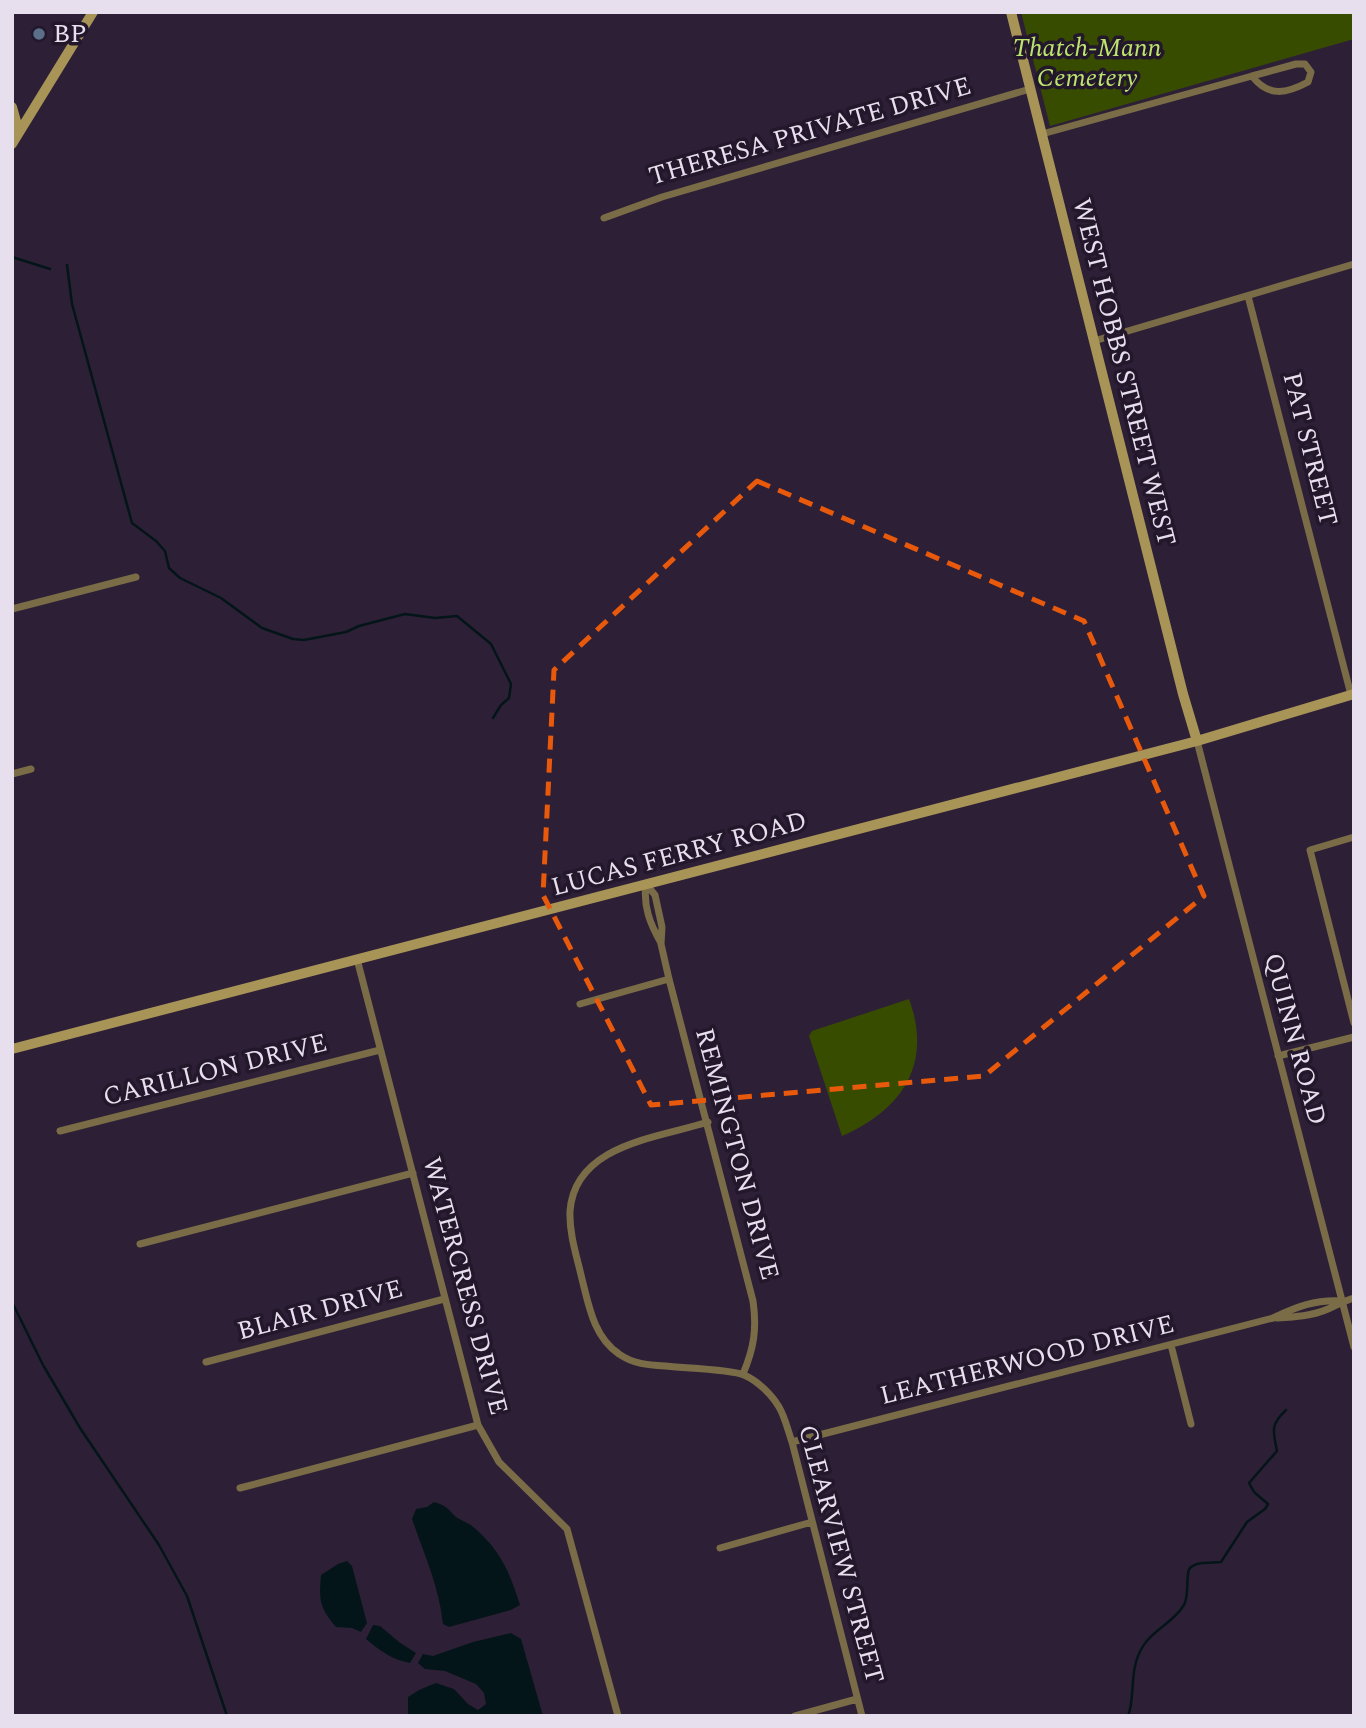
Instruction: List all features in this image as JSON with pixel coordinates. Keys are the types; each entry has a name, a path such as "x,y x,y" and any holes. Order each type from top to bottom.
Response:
{"street":[{"path":"12,144 93,12"},
{"name":"WEST HOBBS STREET WEST","path":"1011,12 1197,741"},
{"path":"1042,134 1252,76 1296,64 1305,64 1311,72 1308,82 1298,88 1279,92 1260,86 1252,76"},
{"name":"THERESA PRIVATE DRIVE","path":"604,218 662,197 1030,89"},
{"path":"12,107 19,132"},
{"path":"1094,341 1354,264"},
{"name":"PAT STREET","path":"1248,296 1352,694"},
{"path":"12,609 136,577"},
{"name":"LUCAS FERRY ROAD","path":"12,1049 1197,741 1352,694"},
{"name":"QUINN ROAD","path":"1197,741 1354,1347"},
{"path":"12,774 31,769"},
{"path":"1354,837 1310,850 1354,1023"},
{"name":"REMINGTON DRIVE","path":"646,884 646,910 652,929 661,944"},
{"name":"REMINGTON DRIVE","path":"646,884 655,895 662,927 661,944 669,979 749,1281 756,1321 753,1352 743,1374"},
{"name":"WATERCRESS DRIVE","path":"357,959 478,1425 499,1462 567,1529 618,1716"},
{"path":"580,1004 669,979"},
{"path":"1278,1056 1354,1037"},
{"name":"CARILLON DRIVE","path":"60,1131 380,1050"},
{"path":"708,1122 616,1149 598,1160 574,1192 570,1212 572,1232 593,1319 607,1345 624,1357 643,1364 743,1374"},
{"path":"139,1244 412,1173"},
{"name":"LEATHERWOOD DRIVE","path":"792,1442 1273,1318 1310,1303 1354,1298"},
{"name":"BLAIR DRIVE","path":"206,1362 444,1299"},
{"path":"1171,1345 1191,1424"},
{"name":"CLEARVIEW STREET","path":"743,1374 761,1386 780,1408 792,1442 862,1716"},
{"path":"240,1488 478,1425"},
{"path":"720,1548 811,1522"},
{"path":"795,1716 857,1699"}],"highlighted area":[{"path":"757,481 1084,621 1204,896 984,1076 651,1105 543,895 554,670"}],"green space":[{"name":"Thatch-Mann Cemetery","path":"1021,12 1354,12 1354,39 1050,126"},
{"path":"909,999 917,1044 914,1064 907,1082 881,1113 842,1136 809,1036 812,1031"}],"shaded area":[{"path":"434,1502 471,1525 489,1543 512,1581 520,1605 511,1610 449,1627 443,1624 435,1583 412,1519 416,1509 427,1507"},
{"path":"347,1561 352,1566 367,1623 361,1632 352,1628 336,1627 321,1603 321,1575"},
{"path":"373,1625 380,1626 416,1653 410,1663 387,1654 366,1639"},
{"path":"511,1633 521,1639 543,1716 408,1716 408,1697 436,1683 454,1689 478,1710 486,1704 484,1693 476,1684 445,1671 425,1669 418,1663 423,1654 433,1656 473,1642"}],"waterway":[{"path":"12,257 50,269"},
{"path":"67,265 72,304 132,523 165,551 169,568 180,578 221,598 262,628 293,639 304,640 346,632 405,614 435,618 457,616 491,644 511,684 509,698 493,718"},
{"path":"12,1302 43,1365 80,1428 159,1545 187,1596 227,1716"},
{"path":"1128,1716 1134,1668 1140,1651 1151,1636 1184,1605 1190,1568 1201,1563 1221,1562 1247,1522 1268,1504 1254,1492 1249,1483 1277,1451 1275,1424 1286,1410"}],"place":[{"name":"BP","path":"39,34"}]}
